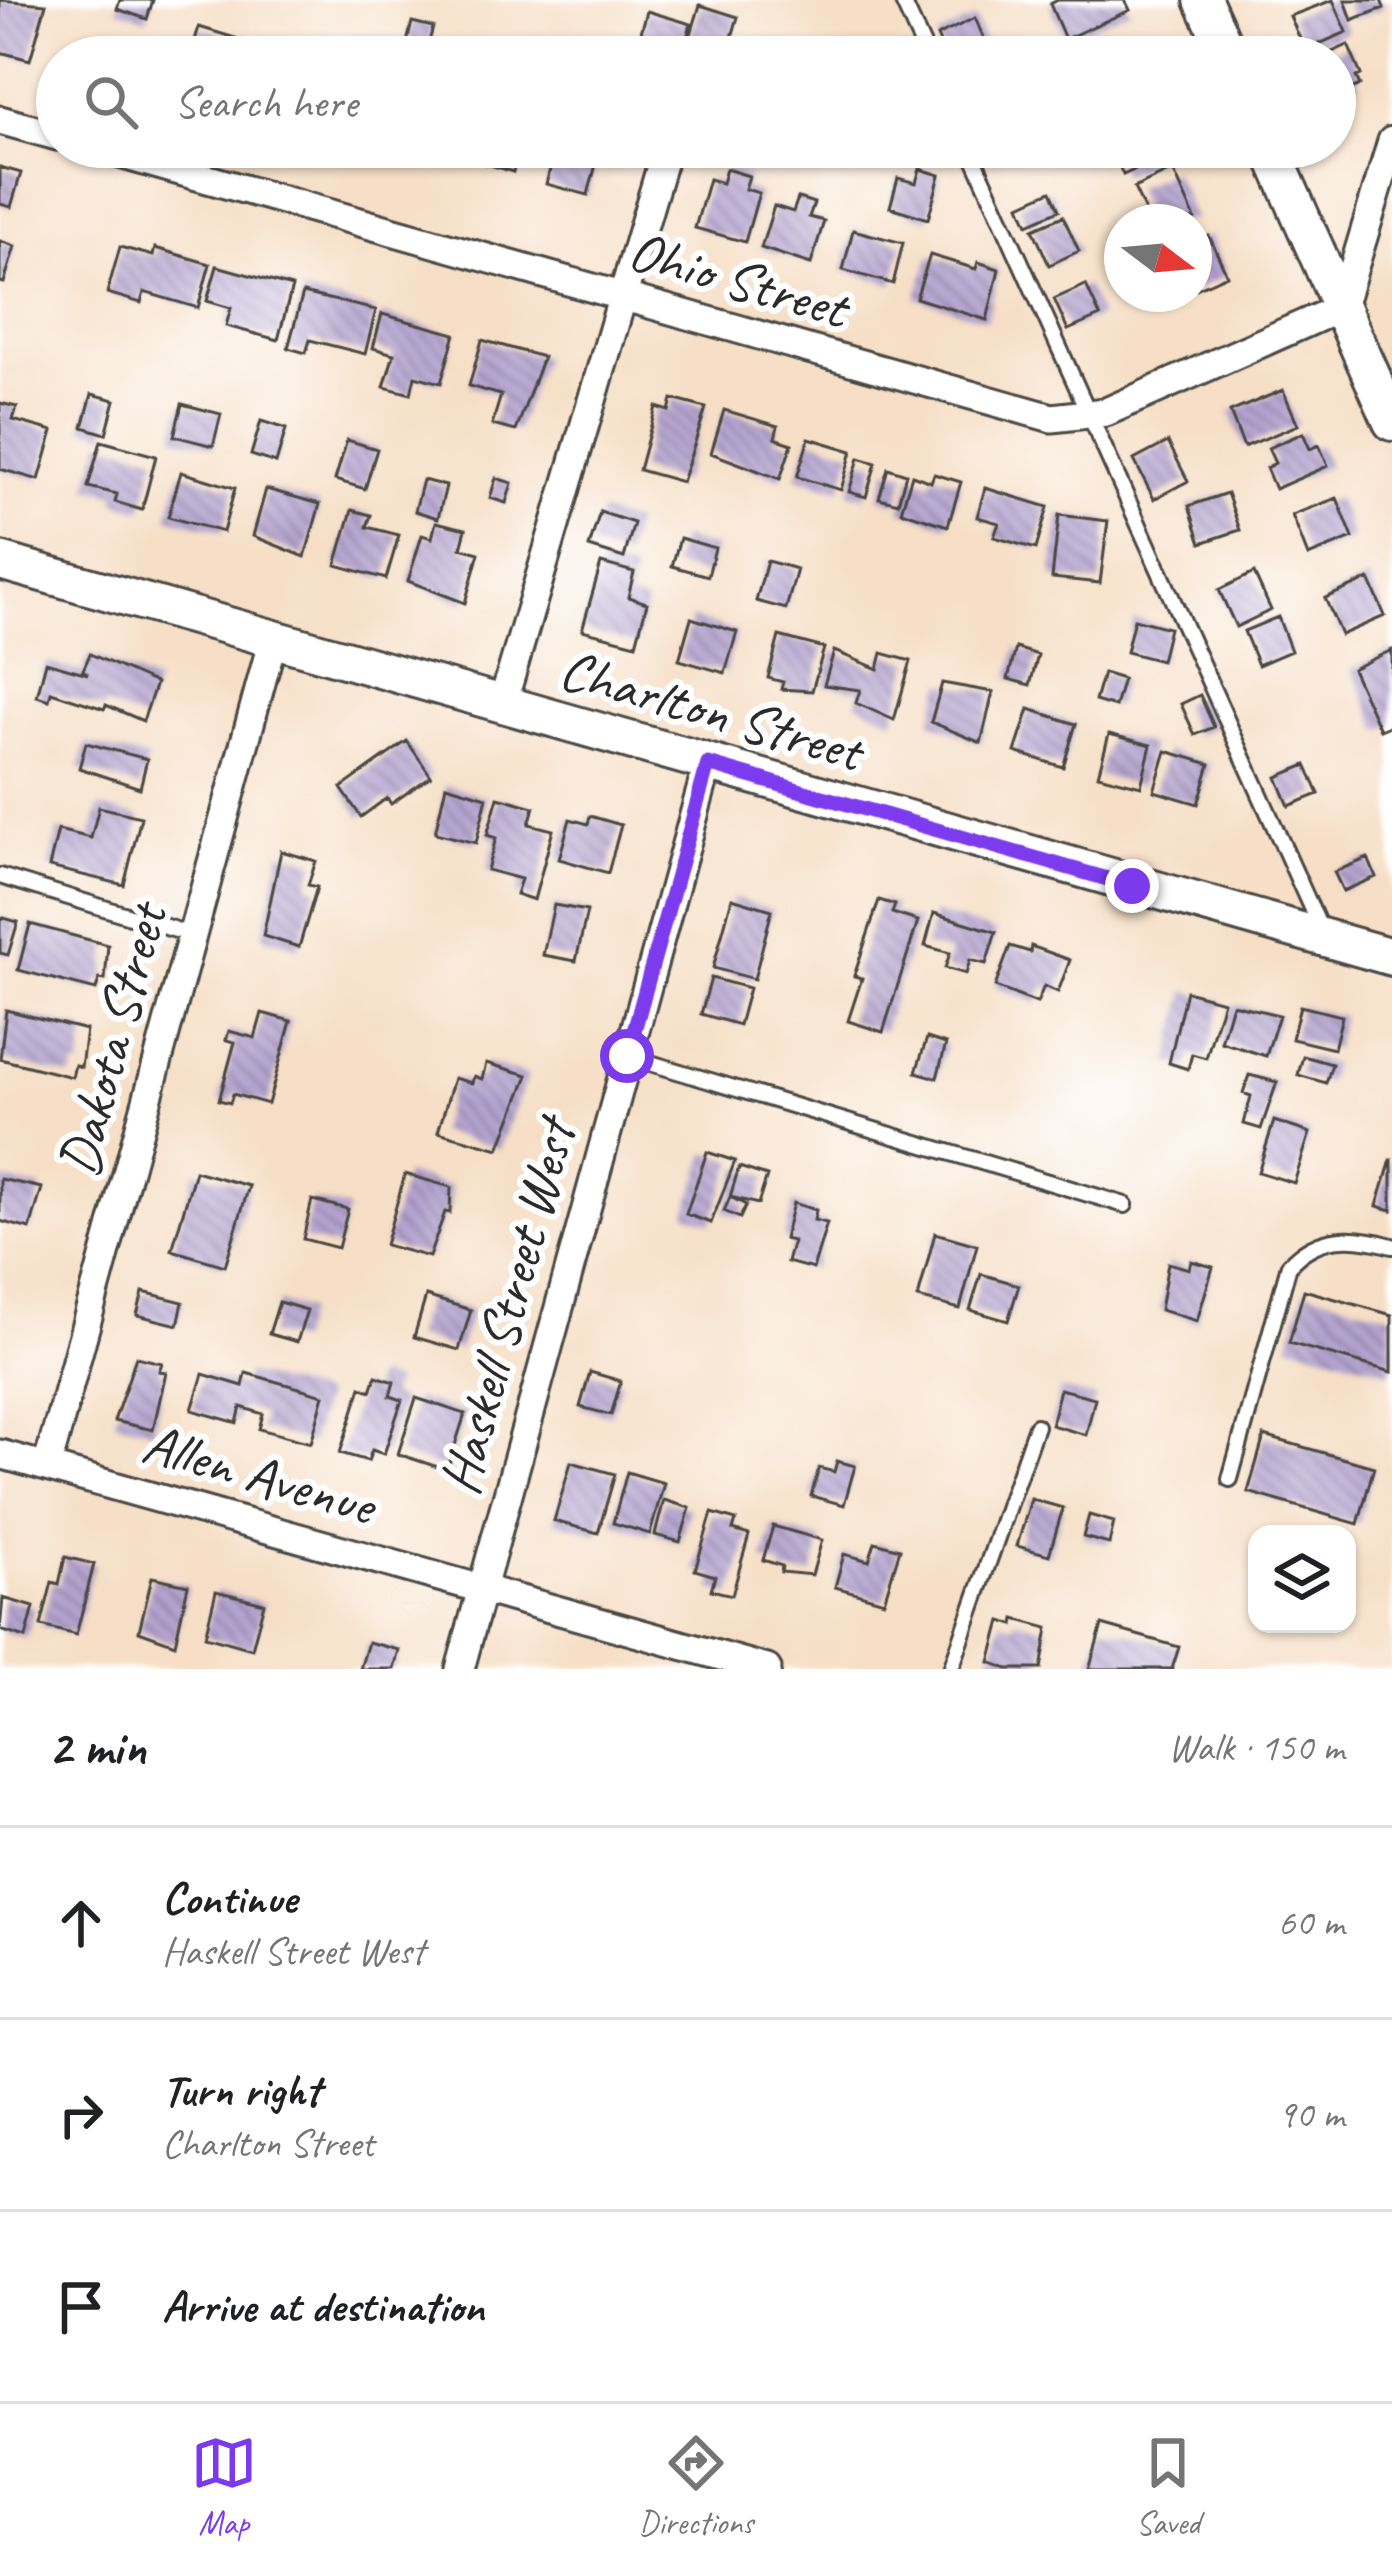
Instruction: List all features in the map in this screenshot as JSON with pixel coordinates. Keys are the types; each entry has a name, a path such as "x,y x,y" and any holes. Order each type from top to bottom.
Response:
{"street":[{"path":"1203,0 1219,36"},
{"path":"0,120 36,130"},
{"path":"1342,307 1392,141"},
{"name":"Ohio Street","path":"168,168 1052,418 1106,412 1342,307"},
{"path":"502,705 661,168"},
{"path":"1279,168 1342,307 1381,374 1392,422"},
{"name":"Charlton Street","path":"0,561 1392,957"},
{"name":"Dakota Street","path":"47,1467 273,639"},
{"name":"Haskell Street West","path":"460,1669 708,764"},
{"name":"Allen Avenue","path":"0,1454 767,1669"}],"lane":[{"path":"902,0 918,36"},
{"path":"979,168 1326,940"},
{"path":"0,876 192,935"},
{"path":"627,1056 1124,1205"},
{"path":"1230,1479 1289,1265 1313,1245 1335,1239 1361,1237 1392,1246"},
{"path":"951,1669 1036,1426"}],"building":[{"path":"0,0 46,4 30,60 0,52"},
{"path":"120,0 153,0 147,19 117,9"},
{"path":"1125,0 1130,10 1064,36 1050,4"},
{"path":"1333,0 1347,32 1299,36 1290,16"},
{"path":"1345,0 1381,0 1384,8 1352,20"},
{"path":"700,5 738,17 732,36 690,36"},
{"path":"647,11 691,24 687,36 640,36"},
{"path":"975,18 983,36 937,36"},
{"path":"412,22 433,27 431,36 409,36"},
{"path":"199,27 228,36 196,36"},
{"path":"0,167 21,173 11,207 0,204"},
{"path":"550,168 595,168 588,195 546,184"},
{"path":"726,169 749,176 745,189 759,193 745,242 695,228 709,179 722,183"},
{"path":"920,169 940,175 928,219 890,207 898,178 916,183"},
{"path":"1173,170 1188,204 1142,204 1134,188"},
{"path":"1051,191 1059,210 1028,224 1020,205"},
{"path":"798,198 814,203 809,217 824,221 811,264 761,248 774,206 793,212"},
{"path":"1063,216 1079,251 1049,265 1033,229"},
{"path":"853,230 903,243 893,284 843,270"},
{"path":"0,241 15,246 4,283 0,282"},
{"path":"1212,242 1227,275 1212,282"},
{"path":"120,247 153,256 155,248 210,264 198,308 144,292 141,303 107,293"},
{"path":"930,255 976,269 978,262 999,269 987,320 916,298"},
{"path":"217,266 292,287 278,340 226,326 231,308 207,301"},
{"path":"1086,285 1100,316 1068,330 1054,299"},
{"path":"303,293 376,310 365,354 310,340 306,353 288,348"},
{"path":"382,314 455,334 441,383 415,376 411,394 384,387 394,354 373,348"},
{"path":"482,340 543,357 516,431 492,425 501,395 469,386"},
{"path":"1283,390 1298,425 1244,447 1230,412"},
{"path":"92,394 115,400 106,434 83,427"},
{"path":"672,399 706,408 682,482 639,470 656,407 669,411"},
{"path":"0,403 17,407 13,420 53,431 39,480 0,469"},
{"path":"182,404 221,414 213,446 174,436"},
{"path":"724,410 778,426 775,438 792,444 780,479 711,453"},
{"path":"261,421 286,429 276,463 251,455"},
{"path":"1303,433 1310,449 1319,445 1328,466 1275,489 1266,468 1275,463 1268,448"},
{"path":"809,438 852,451 841,490 797,477"},
{"path":"347,440 377,449 365,489 335,480"},
{"path":"101,441 156,456 142,510 115,502 117,494 88,487"},
{"path":"1168,442 1188,481 1154,499 1134,460"},
{"path":"859,458 876,463 866,497 849,492"},
{"path":"888,468 906,474 898,503 879,498"},
{"path":"181,472 235,488 223,532 168,517"},
{"path":"934,474 961,482 948,526 901,511 912,475 931,482"},
{"path":"496,478 512,483 506,503 490,498"},
{"path":"423,480 446,486 438,518 415,511"},
{"path":"985,488 1048,507 1036,549 994,537 999,523 977,517"},
{"path":"266,489 320,504 305,557 253,536"},
{"path":"1227,493 1240,530 1201,543 1189,506"},
{"path":"1337,498 1353,538 1308,556 1292,515"},
{"path":"352,510 371,515 367,527 399,535 386,579 336,565"},
{"path":"600,512 634,523 624,558 589,547"},
{"path":"1059,515 1108,521 1100,583 1052,578"},
{"path":"436,522 466,529 461,548 479,553 465,603 408,581 422,535 432,538"},
{"path":"680,538 715,548 708,576 672,566"},
{"path":"767,561 797,569 786,609 756,601"},
{"path":"601,563 634,572 628,597 647,603 636,644 582,630"},
{"path":"1254,573 1271,610 1236,627 1219,590"},
{"path":"1369,579 1385,616 1341,635 1325,598"},
{"path":"1278,617 1291,651 1258,665 1244,631"},
{"path":"691,618 737,632 725,673 679,660"},
{"path":"1134,619 1169,628 1161,661 1126,652"},
{"path":"779,636 824,648 812,691 781,689 783,682 768,678"},
{"path":"1016,648 1038,655 1030,685 1008,679"},
{"path":"1392,650 1392,725 1380,730 1352,669"},
{"path":"834,651 878,669 882,653 911,661 894,720 856,703 860,690 824,685"},
{"path":"90,654 156,683 143,721 106,705 104,709 51,692 49,700 37,696 46,662 88,674 83,670"},
{"path":"1103,673 1123,679 1115,707 1095,701"},
{"path":"942,683 993,692 981,743 931,722"},
{"path":"1200,695 1214,727 1195,735 1181,704"},
{"path":"1029,709 1076,724 1063,767 1015,752"},
{"path":"1109,734 1151,745 1141,786 1098,775"},
{"path":"407,741 431,776 391,804 387,798 361,817 341,788"},
{"path":"86,743 147,759 140,788 79,768"},
{"path":"1166,751 1210,764 1198,804 1154,791"},
{"path":"1306,765 1319,794 1289,806 1277,777"},
{"path":"446,785 487,797 476,843 435,833"},
{"path":"498,797 534,807 529,824 553,830 534,900 516,894 521,879 487,870 496,838 487,835"},
{"path":"99,807 141,817 124,885 49,867 58,830 91,838"},
{"path":"590,816 621,825 608,873 559,859 570,819 588,824"},
{"path":"281,851 316,861 308,885 317,887 299,947 263,936"},
{"path":"1368,858 1376,877 1343,891 1334,872"},
{"path":"732,898 772,910 754,979 713,968"},
{"path":"879,900 895,905 892,913 918,921 883,1032 848,1021 862,978 854,976"},
{"path":"554,905 587,911 576,961 543,955"},
{"path":"934,913 996,932 986,964 970,960 966,974 945,968 950,953 925,946"},
{"path":"0,917 18,922 8,955 0,953"},
{"path":"30,924 108,945 105,980 99,979 96,990 18,970"},
{"path":"1010,946 1030,952 1031,946 1070,960 1058,992 1044,986 1037,1003 995,987"},
{"path":"711,978 749,988 739,1025 701,1014"},
{"path":"1186,991 1223,1001 1206,1058 1192,1054 1188,1069 1169,1063"},
{"path":"1232,1004 1279,1015 1266,1056 1221,1042"},
{"path":"1300,1006 1342,1016 1334,1049 1292,1039"},
{"path":"6,1010 86,1030 81,1067 75,1065 72,1077 0,1059"},
{"path":"262,1013 291,1021 268,1104 233,1094 230,1103 219,1100 235,1042 226,1040 229,1031 255,1038"},
{"path":"927,1038 946,1044 937,1078 916,1072"},
{"path":"1303,1056 1332,1064 1326,1083 1298,1075"},
{"path":"486,1063 528,1075 499,1149 438,1132 454,1078 472,1083 474,1076 482,1079"},
{"path":"1249,1075 1277,1082 1261,1129 1244,1124 1251,1096 1243,1093"},
{"path":"1274,1121 1310,1133 1294,1183 1258,1172"},
{"path":"707,1152 735,1161 711,1223 686,1214"},
{"path":"1392,1160 1392,1210 1377,1206"},
{"path":"739,1167 767,1176 758,1204 730,1197"},
{"path":"195,1171 249,1186 225,1266 172,1250"},
{"path":"405,1174 451,1187 450,1213 445,1212 429,1257 385,1245"},
{"path":"0,1179 42,1188 30,1229 0,1221"},
{"path":"730,1197 746,1205 740,1218 724,1211"},
{"path":"312,1200 348,1209 338,1248 303,1239"},
{"path":"793,1203 816,1210 814,1220 827,1223 813,1269 787,1262 793,1241 784,1239"},
{"path":"935,1233 977,1245 960,1309 918,1298"},
{"path":"1191,1261 1213,1267 1197,1321 1160,1310 1168,1263 1189,1269"},
{"path":"981,1274 1019,1285 1008,1321 970,1310"},
{"path":"1304,1290 1392,1315 1392,1372 1289,1343"},
{"path":"143,1292 183,1302 178,1325 137,1315"},
{"path":"426,1296 471,1310 459,1350 414,1337"},
{"path":"279,1302 307,1310 297,1342 269,1334"},
{"path":"136,1357 162,1363 159,1371 166,1372 153,1430 114,1421"},
{"path":"590,1372 621,1381 611,1415 580,1407"},
{"path":"246,1373 324,1395 311,1443 259,1429 263,1414 241,1407 237,1423 192,1410 203,1374 243,1386"},
{"path":"376,1376 394,1382 390,1396 402,1400 384,1454 372,1450 368,1461 340,1453 361,1387 371,1391"},
{"path":"1060,1389 1095,1398 1086,1435 1051,1425"},
{"path":"416,1398 465,1414 447,1470 398,1454"},
{"path":"1264,1436 1374,1467 1358,1524 1248,1492"},
{"path":"837,1461 855,1466 844,1505 811,1496 819,1468 834,1472"},
{"path":"571,1462 615,1474 598,1533 554,1521"},
{"path":"627,1472 664,1483 650,1534 613,1523"},
{"path":"1031,1499 1063,1508 1049,1555 1017,1546"},
{"path":"664,1500 690,1508 680,1542 655,1535"},
{"path":"712,1513 736,1520 733,1530 749,1535 732,1595 711,1590 715,1576 695,1570"},
{"path":"1089,1515 1114,1522 1109,1544 1083,1537"},
{"path":"773,1526 822,1540 812,1575 781,1572 782,1566 763,1560"},
{"path":"875,1542 900,1549 884,1601 835,1587 844,1554 869,1561"},
{"path":"65,1557 94,1564 76,1635 41,1626 52,1582 59,1584"},
{"path":"152,1577 188,1585 175,1644 139,1631"},
{"path":"216,1591 264,1603 252,1649 205,1636"},
{"path":"3,1598 34,1607 26,1638 0,1630"},
{"path":"1015,1619 1048,1628 1041,1669 1008,1669 990,1662 1001,1621 1014,1625"},
{"path":"1102,1625 1179,1647 1172,1669 1089,1669"},
{"path":"368,1642 399,1650 394,1669 360,1669"}],"route":[{"path":"627,1056 708,764 1132,886"}]}
